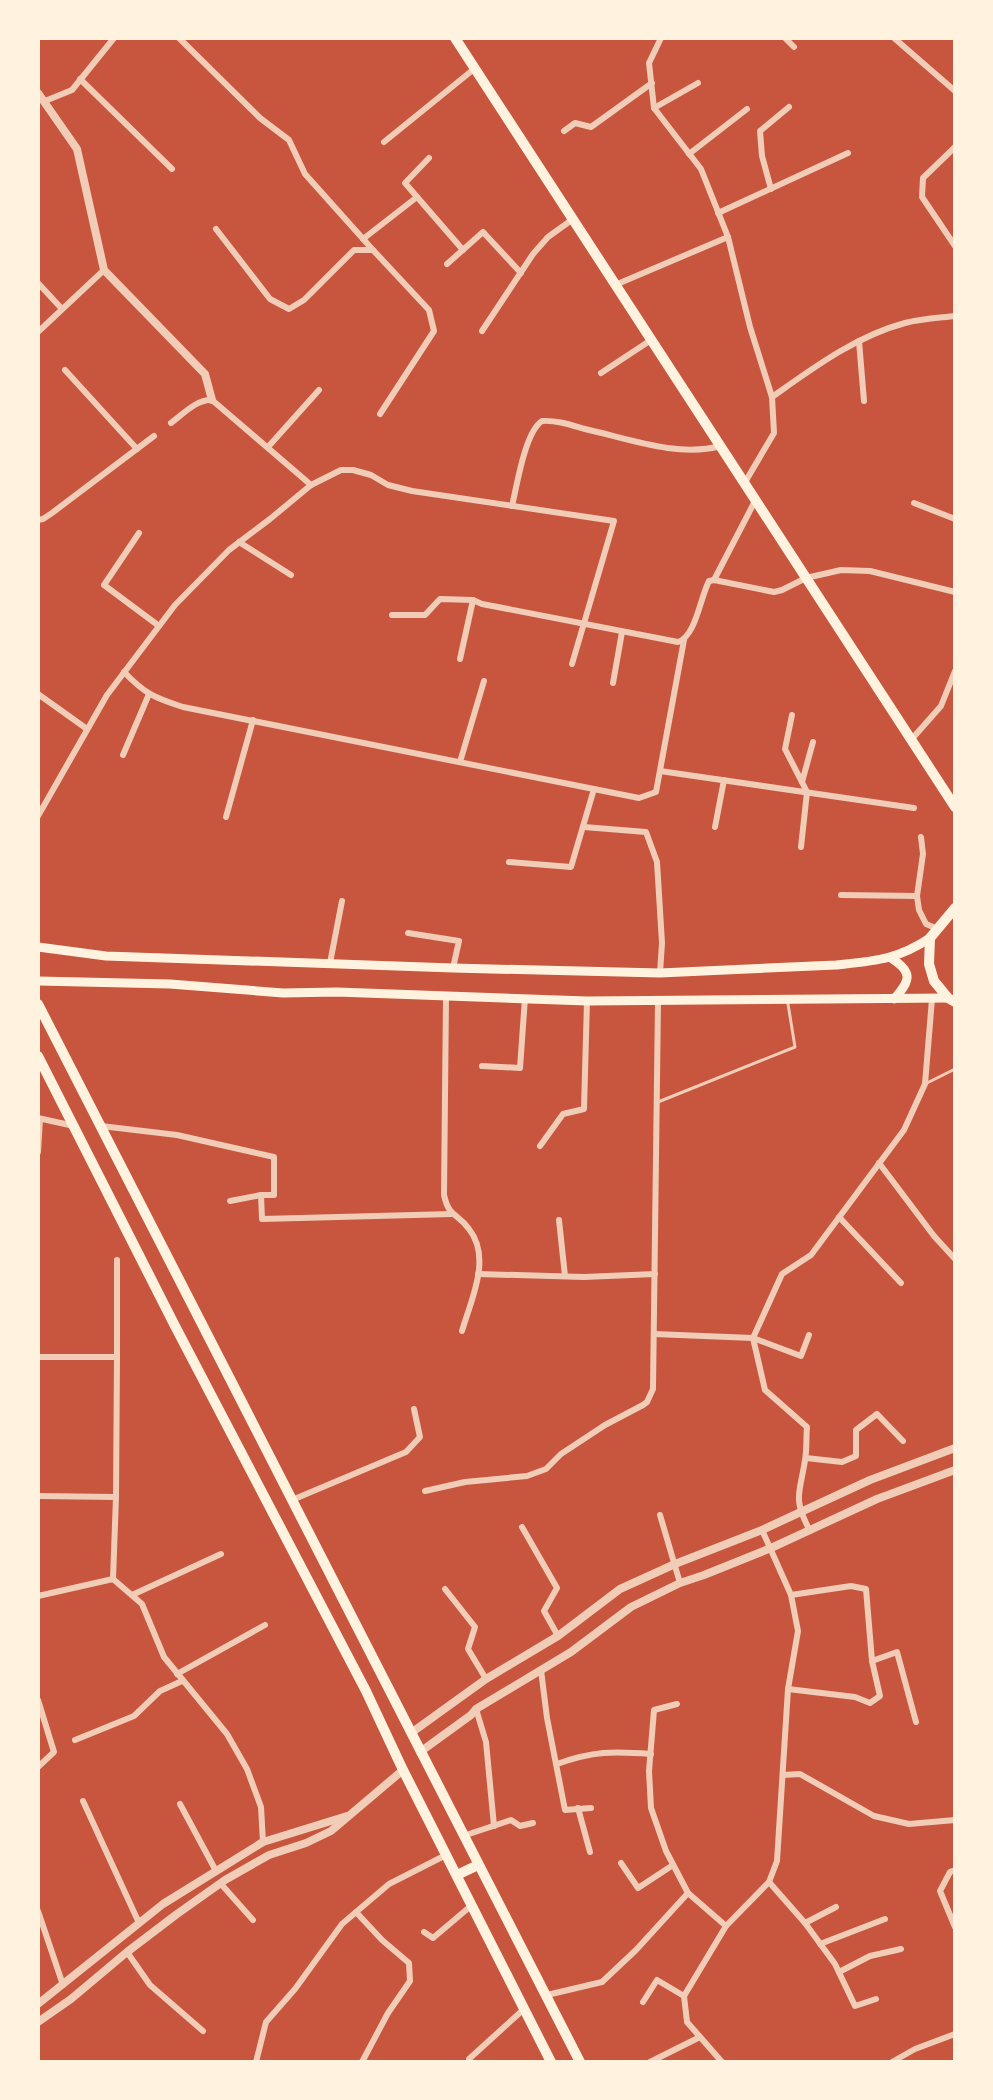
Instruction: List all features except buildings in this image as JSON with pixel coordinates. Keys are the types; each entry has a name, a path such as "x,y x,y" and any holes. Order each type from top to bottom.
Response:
{"main road":[{"path":"458,39 955,807"},
{"path":"38,947 106,956 660,973 836,965 891,958 910,951 930,938 955,908"},
{"path":"930,938 929,964 934,981 951,1000"},
{"path":"891,958 903,966 907,975 905,987 894,999"},
{"path":"38,981 170,984 283,993 337,992 587,1001 951,1000"},
{"path":"38,1004 580,2062"},
{"path":"38,1056 351,1662 551,2062"},
{"path":"351,1662 368,1651"},
{"path":"457,1875 478,1865"}],"street":[{"path":"45,101 72,90 114,38"},
{"path":"179,38 260,118 289,140 305,174 429,310 434,331 380,414"},
{"path":"661,38 649,63 654,108 701,169 728,237 750,327 772,397 774,433 744,484"},
{"path":"785,38 794,47"},
{"path":"894,38 955,91"},
{"path":"384,142 475,68"},
{"path":"80,79 172,169"},
{"path":"564,131 575,123 591,127 652,83"},
{"path":"654,108 698,83"},
{"path":"38,93 77,149 104,270 205,374 212,400"},
{"path":"771,189 762,156 760,131 789,107"},
{"path":"689,154 747,109"},
{"path":"955,147 923,178 922,197 955,246"},
{"path":"718,213 848,153"},
{"path":"429,158 405,183 463,250"},
{"path":"363,239 417,197"},
{"path":"482,331 548,237 573,219"},
{"path":"216,229 270,299 289,309 304,300 354,250 373,250"},
{"path":"447,264 483,232 521,273"},
{"path":"615,285 728,237"},
{"path":"39,331 104,270"},
{"path":"38,283 62,309"},
{"path":"772,397 859,341 904,324 955,316"},
{"path":"601,373 651,340"},
{"path":"859,341 864,401"},
{"path":"65,370 137,449"},
{"path":"268,447 319,390"},
{"path":"171,423 200,402 212,400 311,485"},
{"path":"512,506 534,429 542,421 690,450 720,446"},
{"path":"40,522 154,436"},
{"path":"38,816 107,695 175,605 229,550 311,485 341,470 371,475 388,485 412,491 614,521 572,664"},
{"path":"714,580 755,501"},
{"path":"914,503 955,519"},
{"path":"139,533 104,585 159,626"},
{"path":"239,542 291,575"},
{"path":"124,672 141,690 183,707 639,798 656,792 684,640 690,633 709,581 774,592 806,578 841,570 870,571 955,592"},
{"path":"392,615 425,615 440,599 473,600 585,625 678,642 684,640"},
{"path":"460,659 473,600"},
{"path":"613,683 622,632"},
{"path":"911,740 941,706 955,671"},
{"path":"460,762 484,681"},
{"path":"38,694 87,729"},
{"path":"123,755 149,694"},
{"path":"792,715 785,749 807,792 801,847"},
{"path":"226,817 253,720"},
{"path":"802,782 813,742"},
{"path":"660,771 914,808"},
{"path":"715,827 724,780"},
{"path":"509,862 571,867 594,789"},
{"path":"584,827 646,832 657,862 662,943 660,973"},
{"path":"921,837 923,854 917,896 919,910 926,924 938,929"},
{"path":"841,895 917,896"},
{"path":"330,963 342,901"},
{"path":"408,933 459,941 453,968"},
{"path":"446,997 444,1195 447,1208 465,1223 476,1237 480,1250 478,1274 462,1331"},
{"path":"482,1066 520,1068 525,998"},
{"path":"810,1531 800,1512 798,1490 806,1458 807,1427 765,1390 753,1338 782,1274 811,1255 904,1130 925,1084 932,999"},
{"path":"540,1146 563,1114 584,1109 587,1001"},
{"path":"425,1491 465,1482 527,1476 546,1469 561,1454 647,1402 653,1389 658,1002"},
{"path":"38,1152 39,1119 74,1126"},
{"path":"101,1126 177,1135 274,1157 274,1195 230,1201"},
{"path":"879,1163 955,1259"},
{"path":"261,1195 262,1219 452,1214"},
{"path":"839,1217 901,1283"},
{"path":"559,1220 565,1276"},
{"path":"113,1579 117,1260"},
{"path":"478,1274 655,1274"},
{"path":"654,1334 753,1338 801,1356 809,1335"},
{"path":"38,1357 117,1357"},
{"path":"292,1500 406,1452 420,1437 414,1409"},
{"path":"806,1458 842,1462 856,1456 856,1430 877,1414 903,1441"},
{"path":"411,1733 486,1679 558,1636 620,1589 762,1530 870,1480 955,1448"},
{"path":"420,1752 476,1709 571,1652 631,1607 877,1499 955,1470"},
{"path":"38,1496 116,1497"},
{"path":"660,1515 680,1583"},
{"path":"522,1527 557,1588 544,1611 558,1636"},
{"path":"722,2062 687,2022 684,1996 726,1926 769,1882 777,1861 788,1689 798,1631 791,1595 762,1530"},
{"path":"132,1595 221,1554"},
{"path":"113,1579 142,1604 164,1657 227,1734 247,1769 261,1807 263,1842"},
{"path":"38,1596 113,1579"},
{"path":"788,1689 855,1697 870,1703 880,1696 872,1661 866,1589 851,1586 791,1595"},
{"path":"445,1589 475,1627 468,1649 486,1679"},
{"path":"177,1674 265,1625"},
{"path":"872,1661 897,1652 916,1722"},
{"path":"541,1670 565,1810 591,1808"},
{"path":"75,1740 134,1716 160,1691 182,1681"},
{"path":"38,1700 54,1752 38,1767"},
{"path":"677,1704 654,1710 649,1771 651,1808 666,1851 688,1893 726,1926"},
{"path":"476,1709 486,1742 494,1826"},
{"path":"557,1764 582,1755 610,1751 651,1754"},
{"path":"38,2022 177,1914 269,1855 331,1831 403,1770"},
{"path":"783,1775 800,1774 874,1816 909,1824 955,1820"},
{"path":"83,1801 139,1923"},
{"path":"180,1804 216,1871"},
{"path":"578,1808 590,1852"},
{"path":"38,2004 163,1904 263,1842 352,1815"},
{"path":"463,1836 511,1820 520,1826 533,1823"},
{"path":"256,2062 266,2022 295,1989 342,1924 389,1884 446,1855"},
{"path":"621,1863 638,1888 673,1865"},
{"path":"955,1870 950,1872 940,1891 955,1927"},
{"path":"769,1882 820,1944 839,1972 855,2006 876,1999"},
{"path":"221,1884 253,1920"},
{"path":"545,1996 602,1982 688,1893"},
{"path":"424,1932 433,1938 472,1905"},
{"path":"805,1923 836,1907"},
{"path":"38,1911 63,1985"},
{"path":"356,1912 409,1963 410,1981 388,2013 362,2062"},
{"path":"820,1944 885,1919"},
{"path":"839,1972 870,1956 901,1949"},
{"path":"127,1952 150,1985 203,2031"},
{"path":"643,2002 657,1980 684,1996"},
{"path":"469,2062 524,2009"},
{"path":"892,2062 915,2049 955,2034"},
{"path":"650,2062 700,2037"}],"lane":[{"path":"658,1102 795,1047 788,1000"},
{"path":"925,1084 955,1069"}]}
